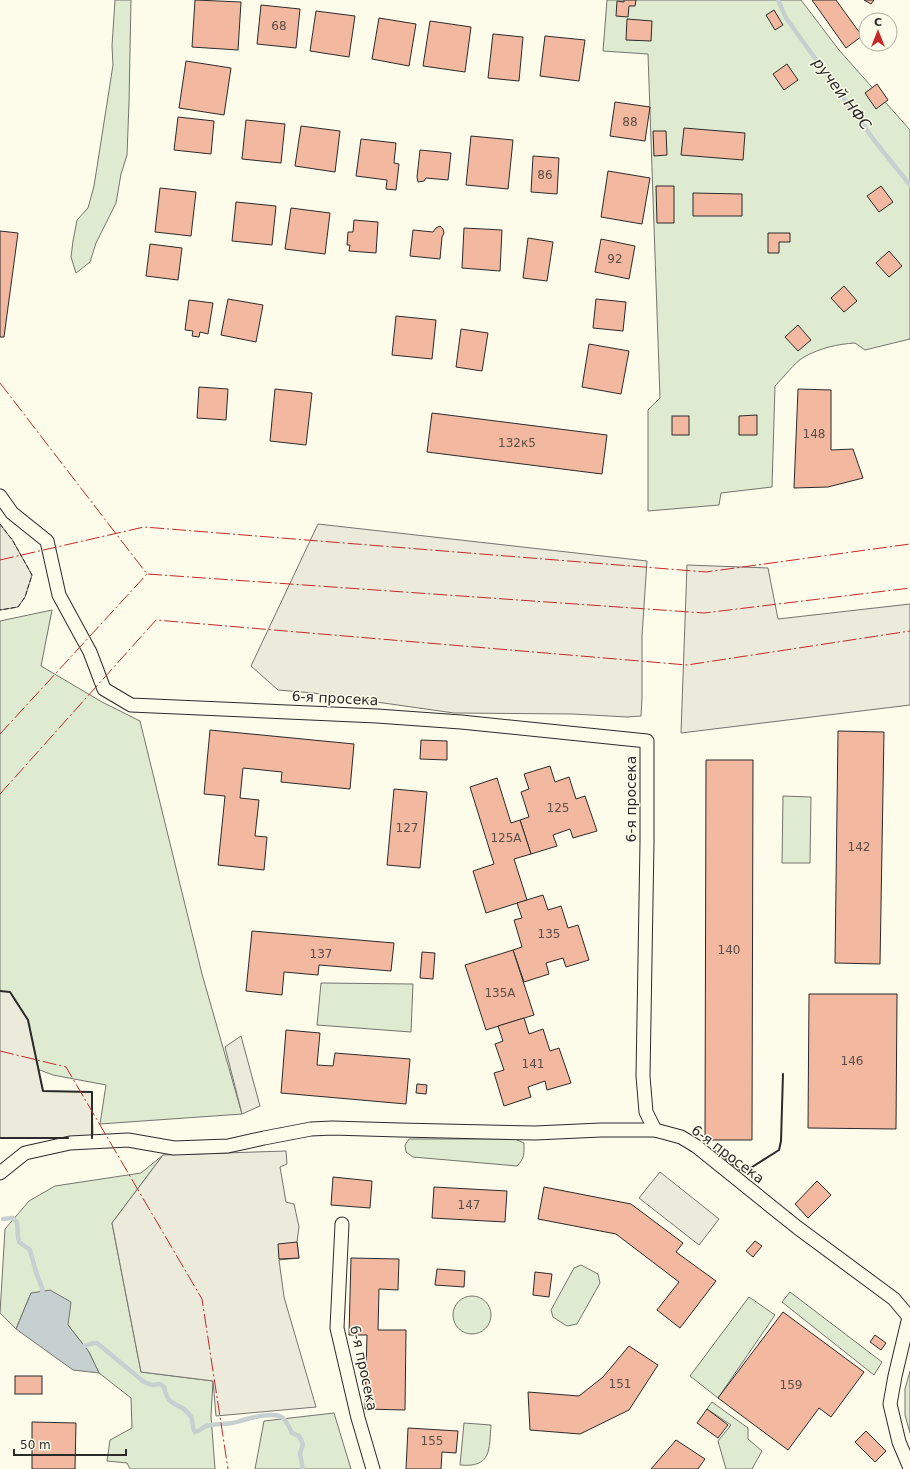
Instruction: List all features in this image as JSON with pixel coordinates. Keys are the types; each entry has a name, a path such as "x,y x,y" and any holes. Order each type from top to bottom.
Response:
{"street":[{"name":"6-я просека","path":"0,496 12,513 47,541 59,595 90,652 104,689 131,705 461,722 647,741 643,1076 646,1112 655,1130 681,1137 696,1146 798,1228 894,1299 909,1317 890,1404 899,1442 910,1468"},
{"path":"0,1173 25,1153 70,1143 128,1140 174,1148 228,1146 311,1129 332,1128 535,1133 601,1130 655,1130"},
{"name":"6-я просека","path":"342,1224 337,1328 358,1418 373,1469"}],"green space":[{"path":"115,0 131,0 127,155 121,174 116,203 96,243 90,262 76,273 71,257 73,241 77,220 88,208 94,186 113,65 112,46"},
{"path":"607,0 801,0 839,50 910,130 910,339 865,350 855,343 836,345 810,354 796,363 775,386 772,487 721,493 719,505 648,511 648,410 660,398 648,54 603,51"},
{"path":"52,610 41,666 102,702 140,721 202,974 242,1114 100,1124 106,1085 53,1075 0,1055 0,621"},
{"path":"783,796 811,797 810,863 782,863"},
{"path":"321,983 413,984 411,1032 317,1025"},
{"path":"409,1139 515,1139 524,1143 524,1153 523,1158 517,1166 413,1157 406,1152 405,1145"},
{"path":"163,1155 112,1223 141,1372 213,1381 211,1416 215,1469 130,1469 127,1463 107,1461 110,1440 132,1428 131,1398 99,1373 89,1352 68,1325 31,1293 16,1329 0,1313 5,1229 29,1201 55,1186 141,1173"},
{"path":"581,1265 598,1274 600,1283 577,1324 567,1326 553,1317 551,1310 574,1268"},
{"path":"790,1292 882,1362 874,1375 782,1302"},
{"path":"468,1296 476,1296 486,1301 490,1308 490,1322 486,1329 476,1334 468,1334 458,1329 456,1326 453,1319 453,1311 458,1301 461,1299"},
{"path":"749,1297 775,1315 718,1398 690,1376"},
{"path":"910,1371 910,1433 905,1415 905,1389"},
{"path":"712,1402 748,1428 748,1439 762,1451 752,1469 726,1469 718,1441 731,1425 707,1409"},
{"path":"334,1413 351,1469 255,1469 264,1421"},
{"path":"464,1423 491,1425 490,1442 487,1455 478,1463 470,1465 460,1465"}],"shaded area":[{"path":"0,524 13,541 32,575 25,597 18,607 0,610"},
{"path":"318,524 647,561 642,636 641,716 627,717 573,714 454,713 313,693 278,690 251,666"},
{"path":"687,565 768,568 778,619 910,604 910,705 681,733"},
{"path":"0,991 10,992 28,1020 43,1091 92,1092 93,1138 0,1138"},
{"path":"241,1036 260,1106 242,1114 225,1047"},
{"path":"286,1151 287,1164 280,1167 286,1202 294,1204 299,1227 297,1242 299,1258 279,1260 284,1297 316,1407 216,1416 213,1381 141,1372 112,1223 163,1155"},
{"path":"660,1172 719,1219 699,1245 639,1198"},
{"path":"50,1290 71,1302 68,1325 89,1352 99,1373 73,1370 16,1329 31,1293"}],"building":[{"path":"195,0 241,2 238,50 192,47"},
{"path":"624,0 636,0 635,6 629,6 628,17 616,16 617,1 624,2"},
{"path":"812,0 836,0 858,30 858,39 846,48"},
{"path":"864,0 874,0 871,4"},
{"path":"261,5 300,9 296,48 257,44"},
{"path":"774,10 783,25 775,30 766,15"},
{"path":"316,11 355,16 349,57 310,51"},
{"path":"379,18 416,24 409,66 372,59"},
{"path":"627,19 652,21 651,41 626,40"},
{"path":"430,21 471,27 465,72 423,66"},
{"path":"493,34 523,37 519,81 488,78"},
{"path":"545,36 585,40 579,81 540,76"},
{"path":"186,61 231,68 224,115 179,108"},
{"path":"787,64 798,80 784,90 773,74"},
{"path":"877,84 888,100 876,109 865,93"},
{"path":"615,102 650,107 645,141 610,136"},
{"path":"178,117 214,121 211,154 174,150"},
{"path":"246,120 285,124 281,163 242,159"},
{"path":"301,126 340,131 335,172 295,166"},
{"path":"684,128 745,133 743,160 681,155"},
{"path":"653,131 666,131 667,155 654,156"},
{"path":"471,136 513,140 508,189 466,185"},
{"path":"361,139 396,143 394,163 399,164 396,190 386,189 387,180 356,176"},
{"path":"420,150 451,153 448,180 426,178 424,181 418,182 417,177"},
{"path":"533,156 559,158 557,194 531,192"},
{"path":"608,171 650,178 642,224 601,217"},
{"path":"656,186 674,186 674,223 657,223"},
{"path":"881,186 893,202 879,212 867,196"},
{"path":"160,188 196,192 191,236 155,232"},
{"path":"693,193 742,194 742,216 693,216"},
{"path":"236,202 276,206 272,245 232,241"},
{"path":"291,208 330,213 325,254 285,249"},
{"path":"354,220 378,222 376,253 349,251 350,245 347,245 348,232 353,232"},
{"path":"440,226 444,233 442,237 440,259 410,256 413,230 433,232"},
{"path":"464,228 502,230 500,271 462,268"},
{"path":"0,231 18,233 4,337 0,337"},
{"path":"768,233 790,233 790,242 779,242 779,253 768,253"},
{"path":"528,238 553,242 547,281 523,278"},
{"path":"601,239 635,246 629,279 595,272"},
{"path":"150,244 182,248 178,280 146,276"},
{"path":"889,251 902,266 889,277 876,263"},
{"path":"844,286 857,301 844,312 831,298"},
{"path":"228,299 263,305 256,342 221,335"},
{"path":"596,299 626,302 623,331 593,328"},
{"path":"189,300 213,303 208,334 200,332 199,337 192,336 193,331 185,330"},
{"path":"396,316 436,320 432,359 392,355"},
{"path":"798,325 811,340 798,351 785,337"},
{"path":"461,329 488,333 482,371 456,367"},
{"path":"589,344 629,351 621,394 582,387"},
{"path":"199,387 228,389 226,420 197,418"},
{"path":"275,389 312,393 306,445 270,441"},
{"path":"798,389 831,390 831,450 853,449 863,478 828,487 794,488"},
{"path":"432,413 607,435 602,474 427,452"},
{"path":"757,415 757,435 739,435 739,416"},
{"path":"672,416 689,416 689,435 672,435"},
{"path":"210,730 354,744 350,789 281,782 282,772 243,768 240,798 259,800 255,836 267,837 264,870 218,865 225,796 204,794"},
{"path":"838,731 884,732 880,964 835,963"},
{"path":"421,740 447,741 447,760 420,759"},
{"path":"706,760 753,760 752,1140 705,1140"},
{"path":"550,766 555,782 569,777 576,799 585,796 597,831 573,838 570,829 553,835 557,846 531,854 520,820 529,817 521,792 529,789 524,774"},
{"path":"497,778 511,823 520,820 531,854 514,859 527,900 486,913 473,871 494,864 470,787"},
{"path":"394,789 427,792 420,868 387,865"},
{"path":"543,895 548,910 561,906 568,928 578,925 589,960 566,967 563,958 546,963 549,974 524,982 513,950 522,947 514,920 522,918 517,903"},
{"path":"252,931 394,943 391,971 319,965 318,975 284,972 282,995 246,991"},
{"path":"513,950 534,1015 486,1030 465,965"},
{"path":"422,952 435,953 433,979 420,978"},
{"path":"809,994 897,994 896,1129 808,1128"},
{"path":"524,1018 529,1034 543,1029 550,1051 559,1048 571,1083 547,1090 545,1081 528,1087 531,1097 504,1106 494,1073 504,1070 495,1044 503,1041 498,1026"},
{"path":"286,1030 320,1033 317,1065 333,1066 335,1053 410,1059 406,1104 281,1093"},
{"path":"417,1084 427,1085 426,1094 416,1093"},
{"path":"333,1177 372,1181 370,1208 331,1205"},
{"path":"817,1181 831,1195 808,1218 795,1204"},
{"path":"434,1187 507,1191 505,1222 432,1218"},
{"path":"544,1187 631,1204 683,1243 676,1252 716,1281 680,1328 657,1310 679,1282 616,1234 538,1219"},
{"path":"755,1241 762,1246 753,1257 746,1251"},
{"path":"297,1242 299,1258 279,1259 278,1244"},
{"path":"351,1258 399,1259 398,1290 379,1289 378,1330 406,1330 405,1410 365,1409 367,1335 349,1335"},
{"path":"437,1269 465,1271 464,1287 435,1285"},
{"path":"535,1272 552,1274 549,1297 533,1295"},
{"path":"783,1312 864,1372 831,1417 819,1408 788,1450 718,1398"},
{"path":"875,1335 886,1343 881,1350 870,1342"},
{"path":"629,1346 658,1365 629,1410 580,1434 530,1430 528,1392 579,1396 603,1377"},
{"path":"15,1376 42,1376 42,1394 15,1394"},
{"path":"707,1409 728,1425 718,1438 697,1423"},
{"path":"32,1422 76,1423 75,1469 32,1469"},
{"path":"408,1428 458,1431 456,1453 442,1452 441,1469 406,1469"},
{"path":"866,1431 886,1451 875,1462 855,1442"},
{"path":"676,1440 705,1459 698,1469 651,1469"}],"waterway":[{"name":"ручей НФС","path":"778,0 786,18 874,140 910,185"},
{"path":"3,1219 12,1218 17,1222 19,1242 30,1250 42,1288 43,1297"},
{"path":"80,1347 97,1343 144,1382 152,1385 160,1384 164,1387 166,1394 172,1403 183,1409 191,1417 195,1432 206,1426 232,1423 268,1415 283,1418 292,1433 299,1436 303,1444 300,1454 303,1469"}],"fence":[{"path":"0,524 13,541 32,575 25,597 18,607 0,610"}],"wall":[{"path":"0,991 10,992 28,1020 43,1091 92,1092 92,1138"},
{"path":"716,1151 740,1170 749,1169 779,1150 781,1141 783,1074"},
{"path":"0,1138 68,1138"}],"power":[{"path":"0,383 147,574 704,613 910,588"},
{"path":"0,560 144,527 706,572 910,544"},
{"path":"0,734 147,574"},
{"path":"0,794 156,620 687,665 910,631"},
{"path":"0,1051 66,1067 202,1299 228,1469"}]}
